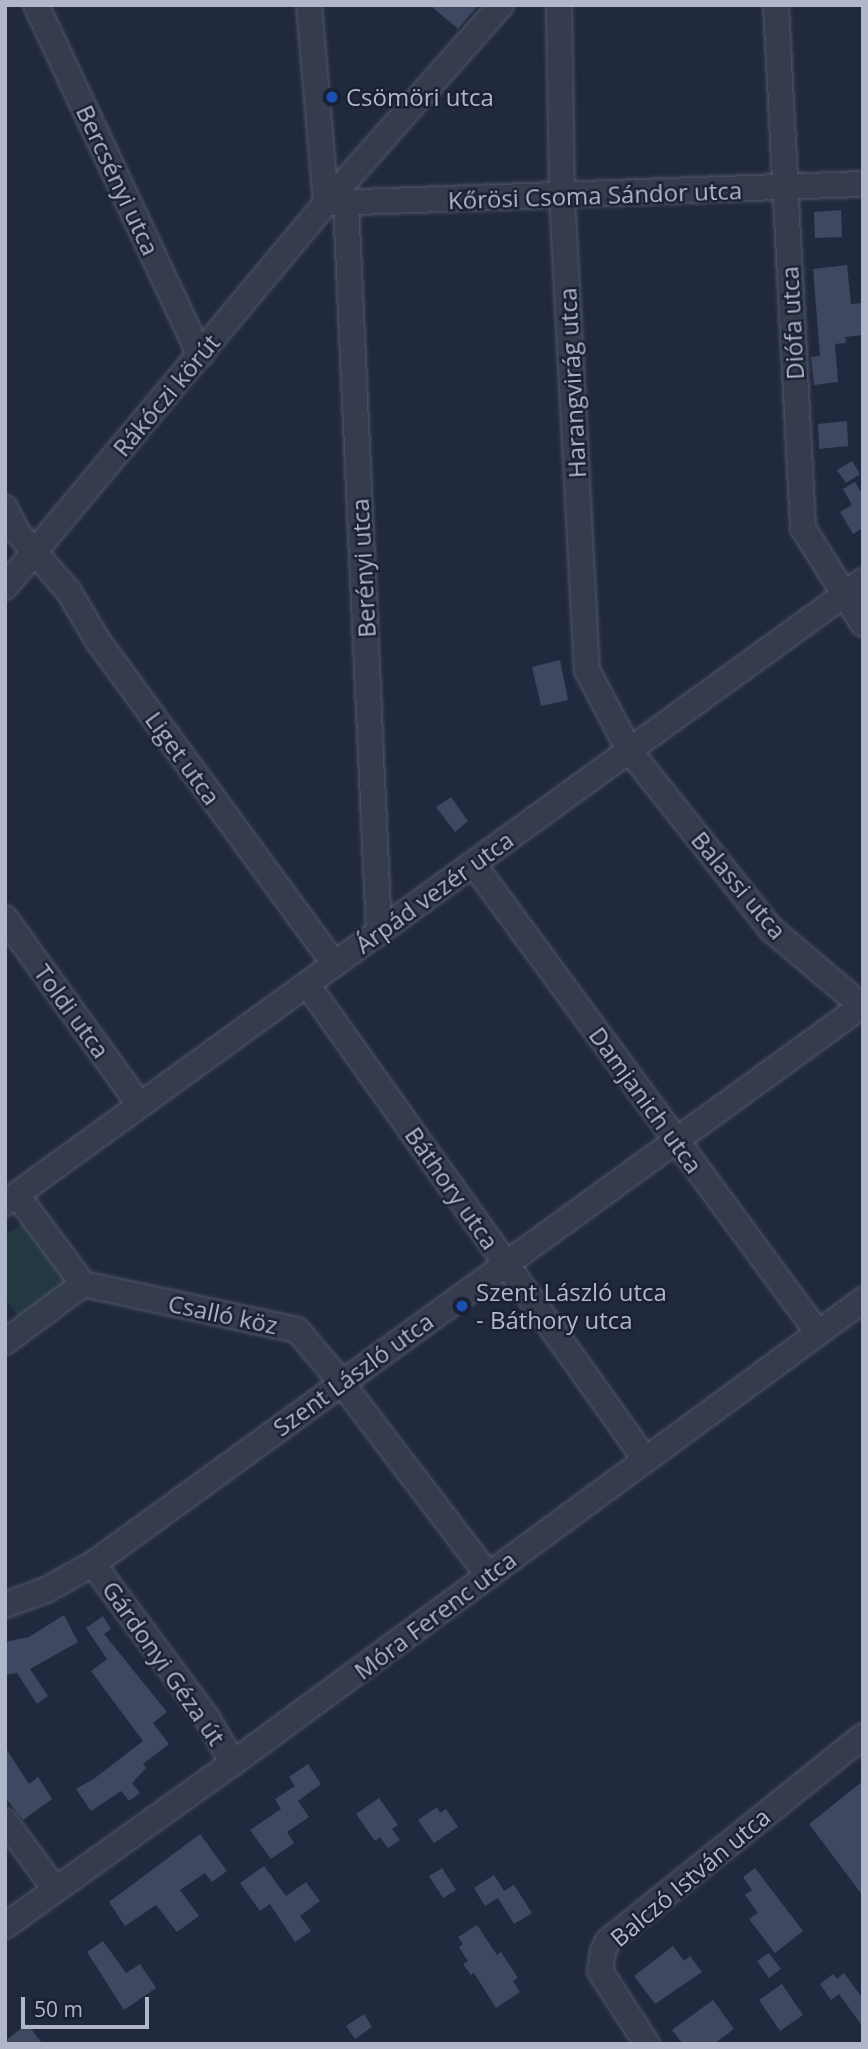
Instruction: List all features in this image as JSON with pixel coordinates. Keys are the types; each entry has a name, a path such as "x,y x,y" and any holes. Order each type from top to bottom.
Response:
{"street":[{"name":"Bercsényi utca","path":"36,5 200,355"},
{"path":"309,5 336,203"},
{"name":"Rákóczi körút","path":"5,587 200,355 336,203 500,5"},
{"name":"Harangvirág utca","path":"559,5 562,195 587,670 629,750"},
{"name":"Diófa utca","path":"776,5 803,528 853,589 863,624"},
{"name":"Kőrösi Csoma Sándor utca","path":"336,203 785,189 863,184"},
{"name":"Berényi utca","path":"336,203 379,933"},
{"name":"Liget utca","path":"5,508 17,532 68,592 99,641 334,964"},
{"name":"Árpád vezér utca","path":"11,1199 853,589"},
{"name":"Balassi utca","path":"629,750 771,929 862,1006"},
{"name":"Damjanich utca","path":"474,865 818,1333"},
{"name":"Toldi utca","path":"5,918 139,1104"},
{"name":"Báthory utca","path":"307,984 645,1459"},
{"name":"Szent László utca","path":"5,1605 46,1590 93,1564 862,1006"},
{"path":"5,1342 83,1284 11,1199"},
{"name":"Csalló köz","path":"83,1284 297,1330 341,1382 488,1575"},
{"name":"Móra Ferenc utca","path":"5,1926 233,1763 863,1300"},
{"name":"Gárdonyi Géza út","path":"93,1564 207,1718 233,1763"},
{"name":"Balczó István utca","path":"647,2044 600,1971 603,1951 608,1941 863,1736"},
{"path":"5,1821 55,1889"}],"shaded area":[{"path":"24,1222 67,1280 19,1317 5,1299 5,1236"}],"building":[{"path":"430,5 478,5 458,29"},
{"path":"841,210 842,237 815,238 814,212"},
{"path":"847,265 851,304 862,303 863,335 845,337 846,343 835,344 838,382 814,385 811,357 820,356 813,269"},
{"path":"847,421 848,446 819,449 818,424"},
{"path":"852,461 860,474 846,483 837,470"},
{"path":"855,482 863,495 863,528 853,534 840,512 852,505 843,489"},
{"path":"560,660 568,700 541,706 532,667"},
{"path":"451,797 468,821 455,832 436,807"},
{"path":"64,1615 78,1642 30,1669 48,1696 37,1704 17,1673 5,1675 5,1642 29,1637"},
{"path":"103,1616 111,1629 104,1634 167,1712 153,1723 169,1744 143,1764 146,1768 132,1783 140,1793 129,1801 121,1791 91,1811 76,1789 95,1778 143,1741 91,1671 107,1659 86,1628"},
{"path":"5,1747 29,1784 38,1777 52,1799 23,1820 5,1797"},
{"path":"308,1764 321,1784 298,1801 309,1817 287,1832 294,1843 271,1859 250,1830 281,1809 275,1799 295,1786 289,1777"},
{"path":"863,1781 863,1896 809,1824"},
{"path":"379,1798 398,1825 392,1829 400,1840 388,1848 380,1837 375,1841 356,1814"},
{"path":"437,1807 440,1813 446,1809 458,1827 434,1843 418,1820"},
{"path":"200,1834 227,1871 212,1882 205,1873 180,1890 199,1916 177,1932 156,1905 125,1926 109,1902"},
{"path":"264,1866 286,1896 306,1882 320,1901 300,1916 311,1931 295,1942 270,1904 260,1911 240,1883"},
{"path":"442,1868 456,1890 443,1898 429,1876"},
{"path":"755,1868 803,1931 775,1953 749,1919 758,1913 745,1895 752,1890 743,1877"},
{"path":"494,1875 504,1891 514,1885 532,1913 514,1924 498,1898 485,1906 474,1888"},
{"path":"477,1925 497,1955 501,1952 518,1978 513,1981 520,1992 496,2008 474,1973 471,1975 463,1964 468,1961 459,1947 463,1944 458,1937"},
{"path":"103,1941 126,1973 140,1964 156,1988 124,2010 87,1952"},
{"path":"673,1946 684,1961 690,1956 702,1972 655,2004 634,1976"},
{"path":"769,1953 781,1969 769,1978 757,1961"},
{"path":"844,1973 863,1999 863,2027 839,1994 831,2000 820,1984 833,1974 837,1979"},
{"path":"782,1984 803,2015 780,2031 759,2000"},
{"path":"713,2000 734,2029 714,2044 683,2044 672,2030"},
{"path":"364,2014 372,2027 355,2039 346,2026"},
{"path":"27,2024 43,2044 5,2044 5,2041"}],"place":[{"name":"Csömöri utca","path":"332,97"},
{"name":"Szent László utca - Báthory utca","path":"462,1306"}]}
